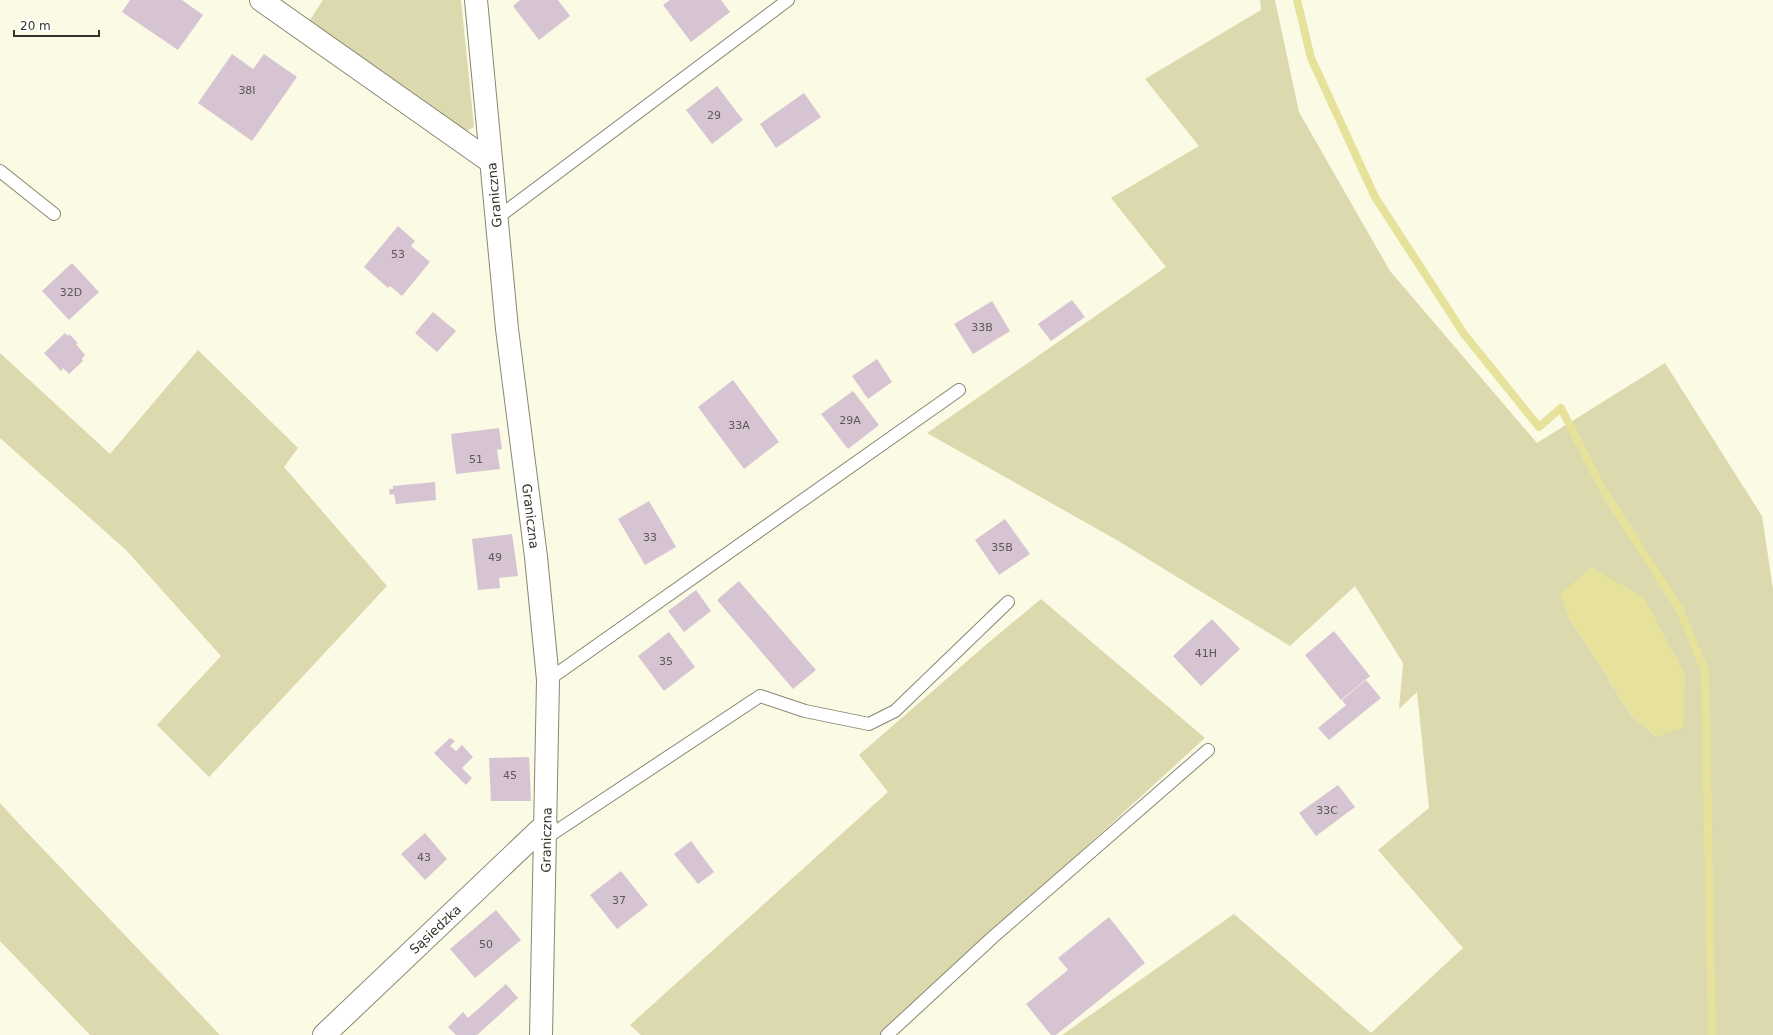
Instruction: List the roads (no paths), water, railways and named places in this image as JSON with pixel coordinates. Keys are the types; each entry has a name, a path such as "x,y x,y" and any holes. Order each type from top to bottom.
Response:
{"street":[{"path":"261,0 491,162"},
{"name":"Graniczna","path":"476,0 507,329 536,557 548,680 542,1035"},
{"name":"Sąsiedzka","path":"324,1035 546,831"}],"lane":[{"path":"497,218 788,0"},
{"path":"0,171 54,214"},
{"path":"548,680 959,390"},
{"path":"546,831 760,696 805,710 869,724 895,710 1008,602"},
{"path":"887,1035 993,937 1208,750"}],"waterway":[{"path":"1297,0 1311,58 1375,197 1464,334 1539,427 1561,408 1602,488 1680,610 1705,671 1712,1035"}]}
